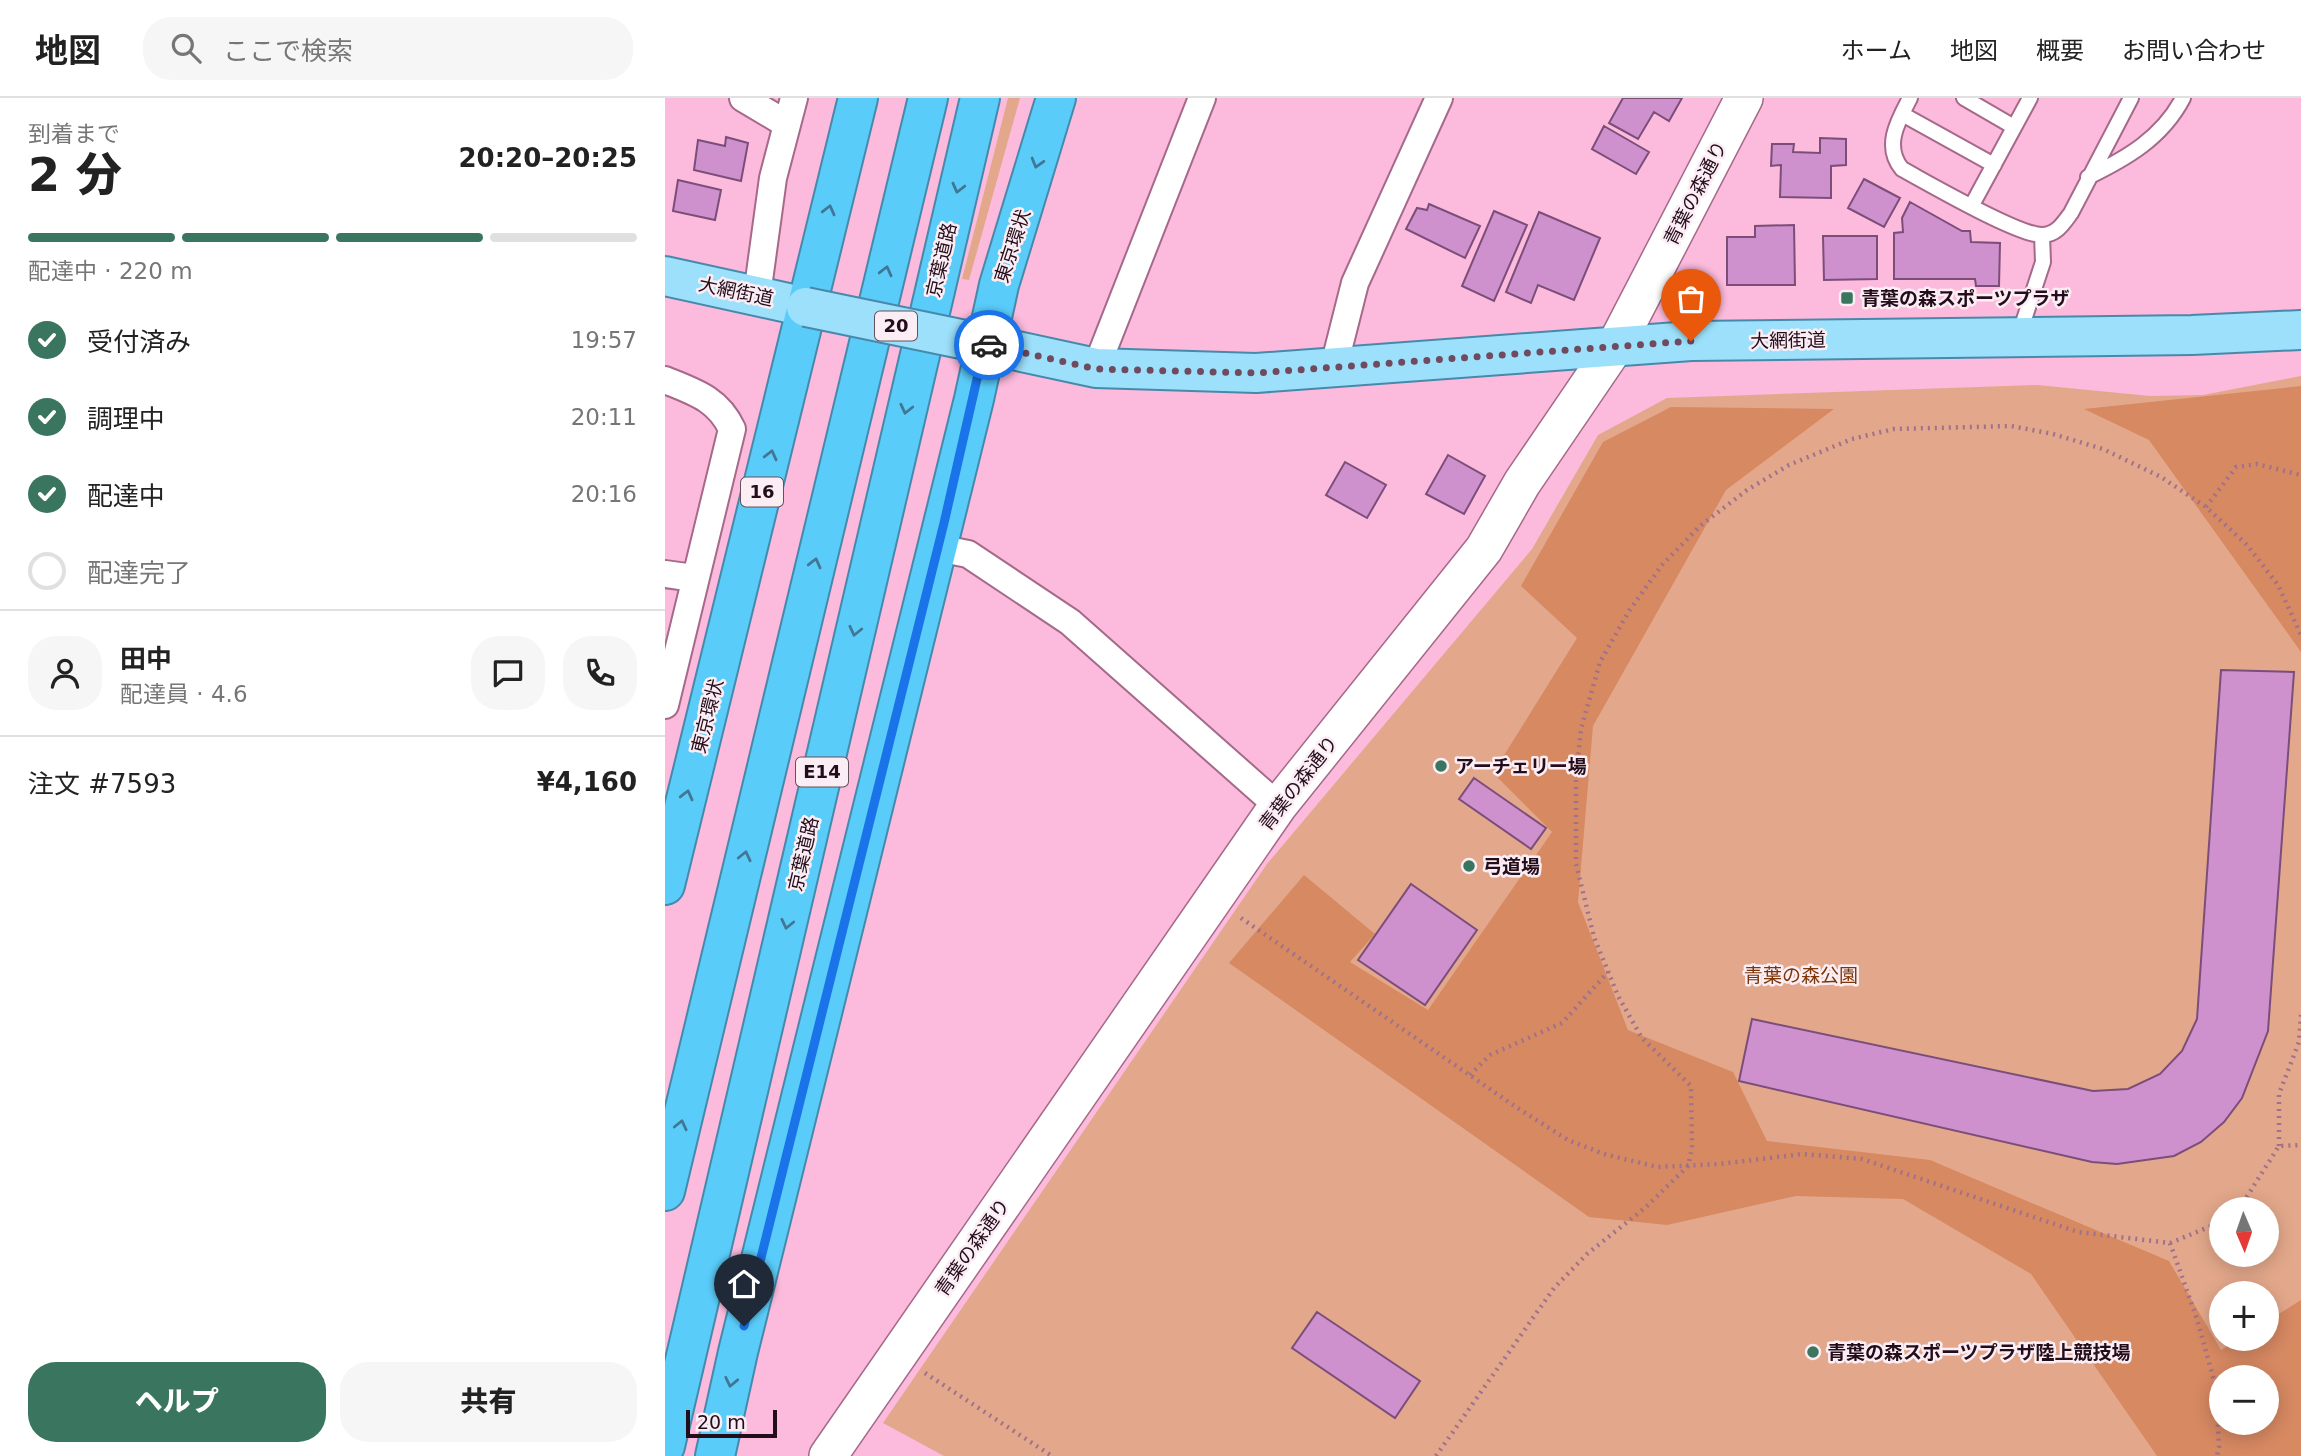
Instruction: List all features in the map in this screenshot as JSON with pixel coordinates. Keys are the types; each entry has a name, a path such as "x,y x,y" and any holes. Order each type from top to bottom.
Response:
{"highway":[{"name":"東京環状","path":"665,885 858,98"},
{"name":"E14","path":"665,1191 928,98"},
{"name":"京葉道路","path":"665,1446 981,98"},
{"name":"東京環状","path":"715,1456 745,1325 938,548 999,285 1056,98"}],"main road":[{"name":"大網街道","path":"665,276 806,307"},
{"name":"20","path":"806,307 985,344"},
{"name":"大網街道","path":"985,344 1096,369 1256,373 1616,345 2301,330"}],"street":[{"path":"743,98 785,123"},
{"path":"757,295 773,178 785,123 794,98"},
{"path":"1096,369 1202,98"},
{"path":"1334,366 1355,283 1439,98"},
{"name":"青葉の森通り","path":"828,1456 1278,806 1483,549 1522,483 1616,345 1744,98"},
{"path":"665,380 710,398 724,412 732,429 695,578 671,649 665,705"},
{"path":"938,548 968,554 1070,622 1278,806"},
{"path":"665,574 695,578"}],"lane":[{"path":"1910,98 1891,146 1894,159 1902,169 2018,229 2042,235 2059,230 2131,98"},
{"path":"1964,98 2014,127"},
{"path":"1972,205 2030,98"},
{"path":"2088,177 2132,155 2172,119 2183,98"},
{"path":"1902,114 1994,165"},
{"path":"2018,338 2043,262 2042,235"}],"path":[{"path":"1436,1456 1554,1288 1587,1254 1646,1207 1688,1166 1692,1148 1691,1086 1642,1038 1618,996 1594,937 1576,864 1576,778 1581,729 1600,662 1629,611 1662,565 1700,526 1747,489 1789,465 1852,439 1894,429 2011,426 2053,434 2115,455 2161,477 2206,506 2246,545 2278,585 2301,635"},
{"path":"2206,506 2236,467 2257,464 2301,475"},
{"path":"1232,911 1568,1140 1604,1154 1657,1167 1803,1154 1862,1159 2078,1232 2171,1243 2209,1227"},
{"path":"1469,1075 1490,1055 1562,1023 1608,972"},
{"path":"2247,1197 2279,1146 2279,1094 2299,1042 2301,1015"},
{"path":"2279,1146 2301,1145"},
{"path":"2171,1243 2197,1319 2216,1388 2220,1447 2217,1456"},
{"path":"916,1367 1052,1456"}],"green space":[{"path":"1008,98 1020,98 969,280 962,279"},
{"name":"青葉の森公園","path":"2301,376 2301,1456 944,1456 883,1423 1267,864 1532,549 1598,435 1667,398 2037,385 2150,396 2203,395"}],"shaded area":[{"path":"2301,386 2301,652 2149,440 2084,409"},
{"path":"1671,407 1834,409 1726,490 1593,726 1578,902 1628,1030 1733,1072 1767,1141 1930,1160 2169,1261 2209,1329 2209,1351 2279,1351 2279,1314 2301,1300 2301,1456 2157,1456 2031,1274 1903,1199 1796,1196 1667,1225 1589,1217 1229,963 1304,875 1375,934 1350,962 1428,1010 1552,832 1493,773 1577,638 1521,586 1603,442"}],"building":[{"path":"1623,98 1682,98 1669,121 1654,112 1638,139 1609,123"},
{"path":"1604,126 1649,152 1636,174 1592,149"},
{"path":"726,137 748,143 741,181 694,170 698,140 725,146"},
{"path":"1820,138 1846,139 1846,165 1831,166 1831,198 1780,197 1781,165 1771,166 1772,144 1794,144 1793,152 1820,153"},
{"path":"1864,179 1900,198 1884,227 1848,208"},
{"path":"678,180 721,190 715,220 673,211"},
{"path":"1910,202 1962,231 1970,231 1971,242 2000,243 1999,286 1976,286 1975,279 1894,279 1894,233 1903,232 1902,218"},
{"path":"1429,204 1480,226 1465,258 1406,229 1417,208 1427,210"},
{"path":"1494,211 1527,225 1494,301 1462,286"},
{"path":"1539,212 1600,238 1574,300 1538,285 1531,303 1506,292"},
{"path":"1794,225 1795,285 1727,285 1727,237 1755,237 1755,226"},
{"path":"1823,236 1877,236 1877,279 1824,280"},
{"path":"1448,455 1485,476 1464,514 1426,494"},
{"path":"1345,462 1386,485 1367,518 1326,495"},
{"path":"2221,670 2294,672 2268,1031 2242,1098 2224,1122 2201,1142 2174,1156 2117,1164 2092,1162 1739,1081 1752,1019 2093,1091 2128,1089 2160,1074 2182,1051 2197,1019"},
{"path":"1474,778 1546,828 1531,849 1459,799"},
{"path":"1411,884 1477,930 1425,1005 1358,960"},
{"path":"1317,1312 1420,1381 1395,1418 1292,1348"}],"way so far":[{"path":"989,345 1096,369 1256,373 1691,341"}],"place":[{"name":"青葉の森スポーツプラザ","path":"1847,298"},
{"name":"アーチェリー場","path":"1441,766"},
{"name":"弓道場","path":"1469,866"},
{"name":"青葉の森スポーツプラザ陸上競技場","path":"1813,1352"}],"route":[{"path":"744,1326 944,523 985,344 989,345"}]}
